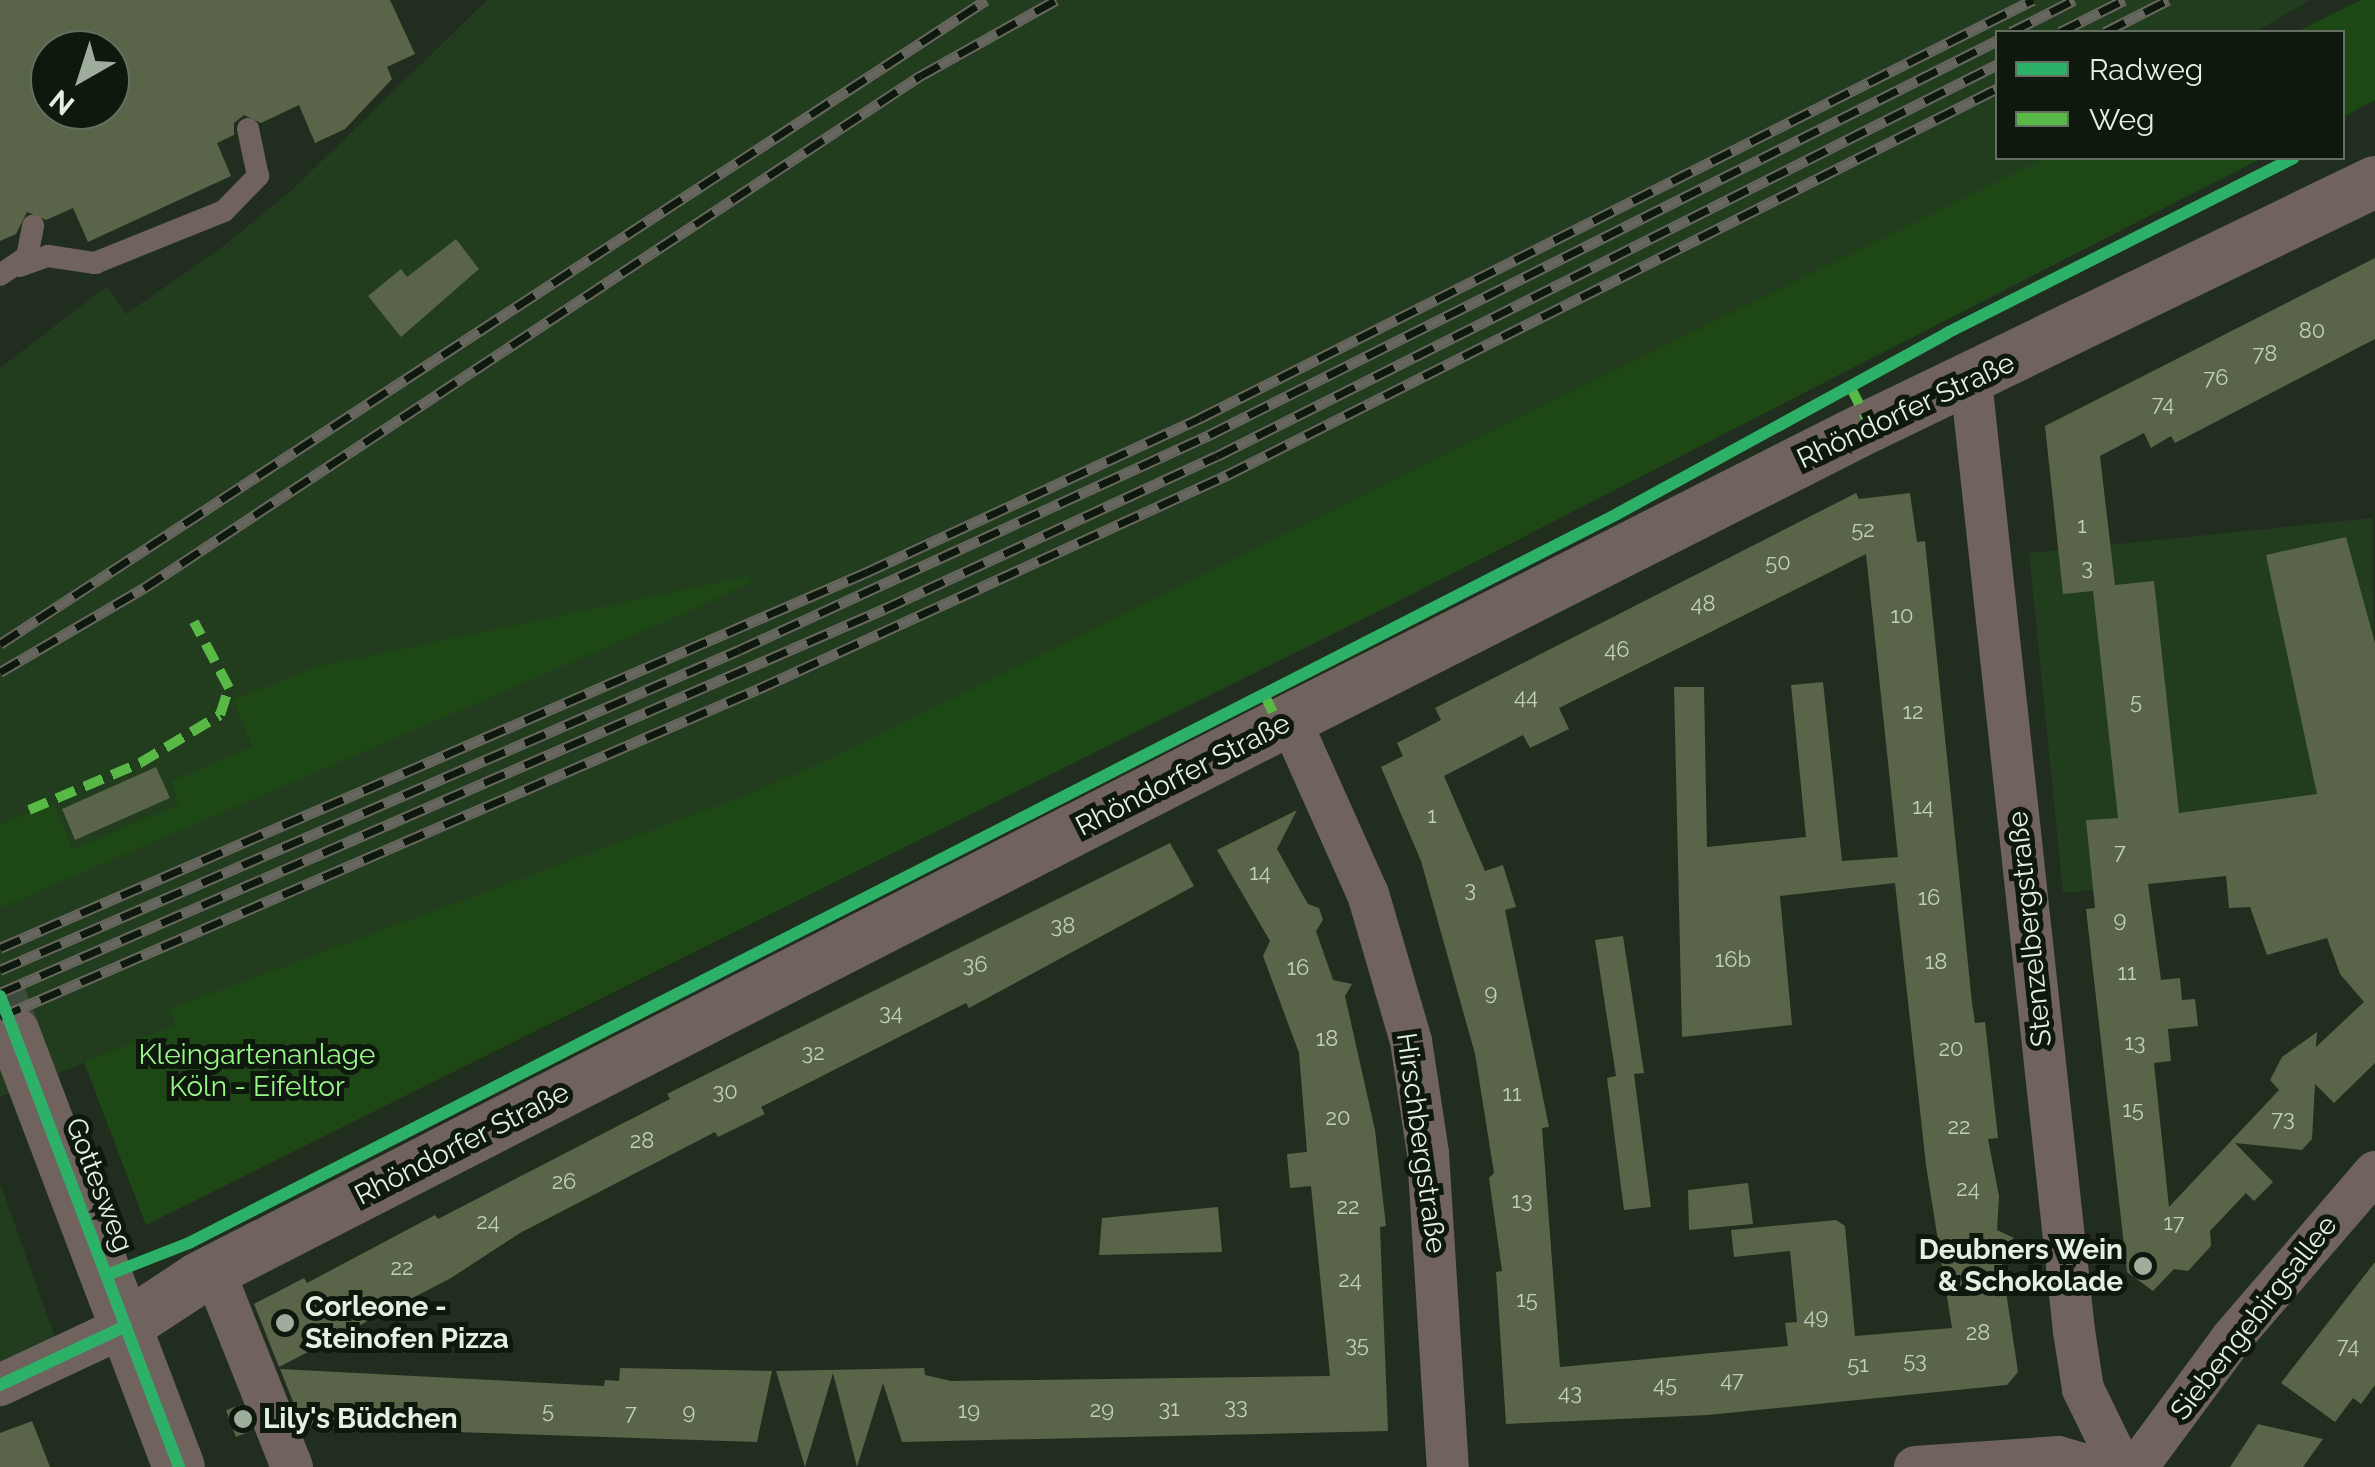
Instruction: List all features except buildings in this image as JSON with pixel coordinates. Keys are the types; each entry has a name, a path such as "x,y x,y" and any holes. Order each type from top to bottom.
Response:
{"street":[{"name":"Rhöndorfer Straße","path":"0,1386 126,1326 214,1271 1290,720 1870,426 1971,382 2375,182"},
{"name":"Stenzelbergstraße","path":"1971,382 2074,1331 2083,1389 2121,1467"},
{"name":"Hirschbergstraße","path":"1290,720 1368,894 1411,1040 1428,1153 1448,1467"},
{"name":"Gottesweg","path":"14,1033 179,1467"},
{"name":"Siebengebirgsallee","path":"2137,1467 2232,1338 2375,1172"},
{"path":"214,1271 292,1467"},
{"path":"1915,1467 2058,1456 2092,1467"}],"lane":[{"path":"10,271 48,256 95,263 224,210 258,176 248,129"},
{"path":"10,271 34,242 33,226"}],"shaded area":[{"path":"487,0 2310,0 2258,30 1995,30 1995,160 2040,160 852,748 759,790 170,1009 177,1025 0,1097 0,368 107,286 126,314 221,248 292,190"},
{"path":"2373,518 2375,848 2284,870 2063,893 2029,553"},
{"path":"0,1183 56,1340 0,1365"}],"green space":[{"path":"2361,0 2375,0 2375,100 2345,116 2345,30 2300,30"},
{"name":"Kleingartenanlage Köln - Eifeltor","path":"2040,160 2258,160 1387,607 146,1225 84,1062 176,1025 169,1009 759,790 852,748"},
{"path":"748,576 750,582 686,613 0,908 0,825 53,803 73,849 179,804 171,781 252,747 234,700 317,667"}],"tunnel":[{"path":"0,996 14,1033"}],"railway":[{"path":"0,644 986,0"},
{"path":"0,672 144,588 920,76 1056,0"},
{"path":"0,948 867,572 1200,418 2033,0"},
{"path":"2015,30 2074,0"},
{"path":"2064,30 2124,0"},
{"path":"2109,30 2168,0"},
{"path":"0,970 739,650 1209,435 1995,42"},
{"path":"0,993 884,609 1217,456 1995,66"},
{"path":"0,1017 758,689 1227,475 1995,90"}],"marked path":[{"path":"1850,386 1870,426"},
{"path":"29,810 140,763 220,715 229,688 194,622"},
{"path":"1264,694 1279,725"}],"cycle path":[{"path":"107,1275 189,1243 1617,514 1947,333 2289,160"},
{"path":"0,996 179,1467"},
{"path":"0,1385 126,1326"}],"place":[{"name":"Deubners Wein & Schokolade","path":"2143,1266"},
{"name":"Corleone - Steinofen Pizza","path":"285,1323"},
{"name":"Lily's Büdchen","path":"243,1419"}]}
